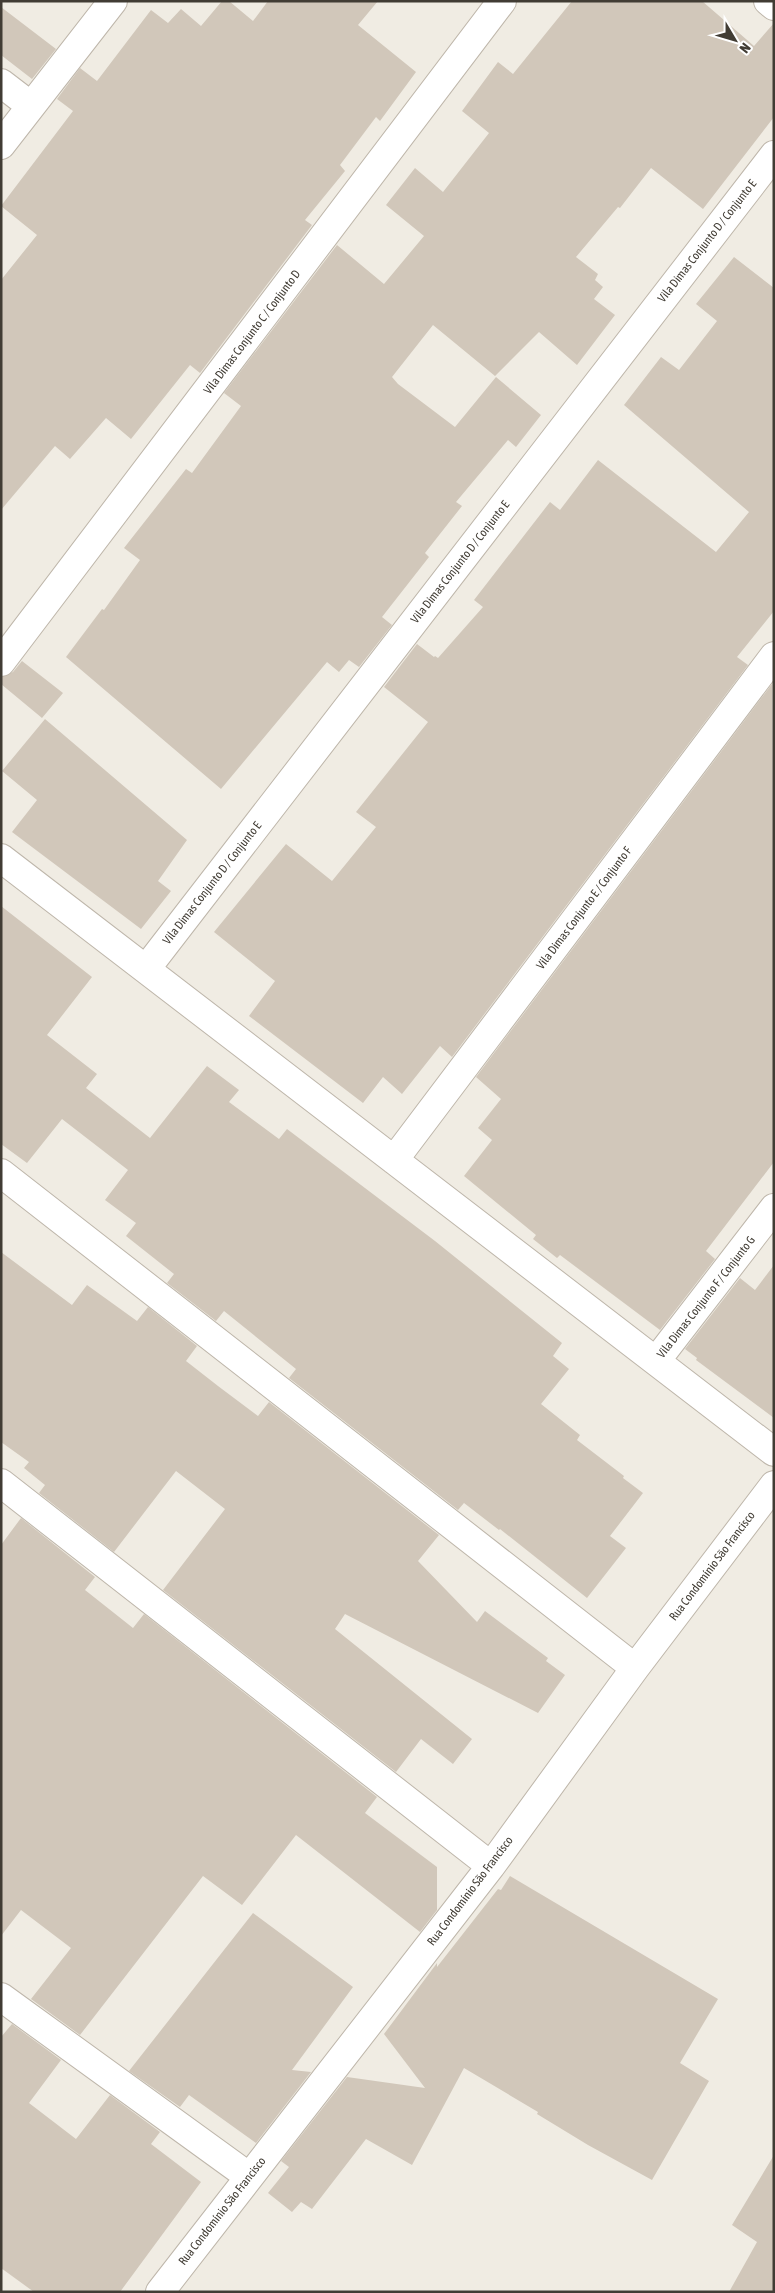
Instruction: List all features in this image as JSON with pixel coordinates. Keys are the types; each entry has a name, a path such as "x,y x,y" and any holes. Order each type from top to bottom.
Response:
{"street":[{"path":"1,145 113,1"},
{"name":"Vila Dimas Conjunto C / Conjunto D","path":"1,662 502,1"},
{"path":"768,1 774,6"},
{"path":"1,83 31,106"},
{"name":"Vila Dimas Conjunto D / Conjunto E","path":"146,969 774,155"},
{"name":"Vila Dimas Conjunto E / Conjunto F","path":"394,1160 774,656"},
{"path":"1,858 774,1452"},
{"path":"1,1173 635,1668"},
{"name":"Vila Dimas Conjunto F / Conjunto G","path":"656,1361 774,1208"},
{"path":"1,1483 491,1866"},
{"name":"Rua Condomínio São Francisco","path":"160,2292 248,2176 491,1866 635,1668 774,1485"},
{"path":"1,1997 248,2176"}],"building":[{"path":"222,1 229,1 253,21 268,1 378,1 358,25 416,72 380,121 376,117 340,165 345,171 305,220 312,225 200,373 190,365 131,439 106,418 70,459 55,446 1,510 1,280 37,235 1,206 73,111 57,99 80,68 97,81 151,10 168,23 181,9 201,26"},
{"path":"572,1 702,1 754,46 774,23 774,117 703,209 651,168 620,208 618,207 576,257 598,274 595,280 603,287 594,299 615,315 577,365 539,332 495,376 433,325 392,377 398,384 455,427 496,377 541,415 516,447 508,440 456,502 462,506 425,553 429,557 382,617 392,625 359,667 349,660 339,672 327,662 221,789 66,657 102,609 104,610 140,560 124,548 186,469 192,473 241,406 224,393 337,245 384,284 424,236 386,205 415,168 443,192 489,133 462,111 498,62 513,74"},
{"path":"1,7 56,49 32,79 1,55"},
{"path":"734,257 774,288 774,611 737,657 748,665 452,1057 440,1046 402,1094 383,1077 363,1103 249,1016 275,981 214,932 286,844 332,881 376,827 356,812 428,722 384,687 417,644 438,658 483,607 474,600 550,502 560,510 598,460 716,552 749,512 624,405 661,357 679,370 717,321 696,304"},
{"path":"22,661 63,693 42,718 1,684 1,677 13,672"},
{"path":"772,684 774,1162 706,1251 715,1259 660,1330 560,1255 557,1258 533,1239 536,1235 464,1176 492,1140 478,1128 501,1099 476,1077"},
{"path":"45,719 187,840 158,881 171,891 141,929 12,832 37,800 2,771"},
{"path":"1,906 92,977 47,1035 97,1074 86,1088 150,1138 207,1066 239,1090 229,1102 279,1139 287,1129 435,1241 562,1343 553,1356 569,1369 541,1404 580,1435 577,1440 643,1493 610,1536 626,1548 587,1598 464,1503 458,1510 289,1378 296,1369 224,1311 216,1321 167,1283 174,1274 126,1236 136,1223 105,1200 128,1170 62,1119 27,1163 1,1144"},
{"path":"1,1252 72,1305 87,1285 137,1321 148,1307 197,1346 186,1361 258,1416 269,1402 439,1535 418,1561 477,1622 485,1611 548,1658 546,1661 565,1675 538,1713 345,1614 335,1629 472,1739 453,1764 421,1739 396,1772 163,1590 225,1509 176,1471 114,1552 39,1493 45,1485 24,1468 29,1462 1,1442"},
{"path":"774,1265 774,1418 696,1360 697,1358 685,1349 740,1278 755,1290"},
{"path":"21,1518 95,1577 85,1590 133,1628 144,1614 377,1797 365,1813 437,1867 437,1910 420,1932 296,1835 242,1905 203,1876 80,2035 31,1999 71,1948 21,1910 1,1936 1,1545"},
{"path":"510,1876 718,1999 680,2063 709,2081 652,2180 588,2145 537,2114 538,2112 464,2068 412,2165 366,2139 312,2209 301,2202 292,2212 268,2193 289,2167 281,2161 347,2077 425,2088 384,2034 437,1963 437,1967 498,1889 501,1890"},
{"path":"253,1913 353,1987 292,2070 311,2072 256,2143 189,2095 180,2107 129,2071"},
{"path":"12,2024 61,2060 29,2103 76,2139 110,2095 160,2132 151,2144 201,2182 120,2292 34,2292 1,2268 1,2037"},
{"path":"774,2155 774,2292 729,2292 757,2242 732,2225"}]}
